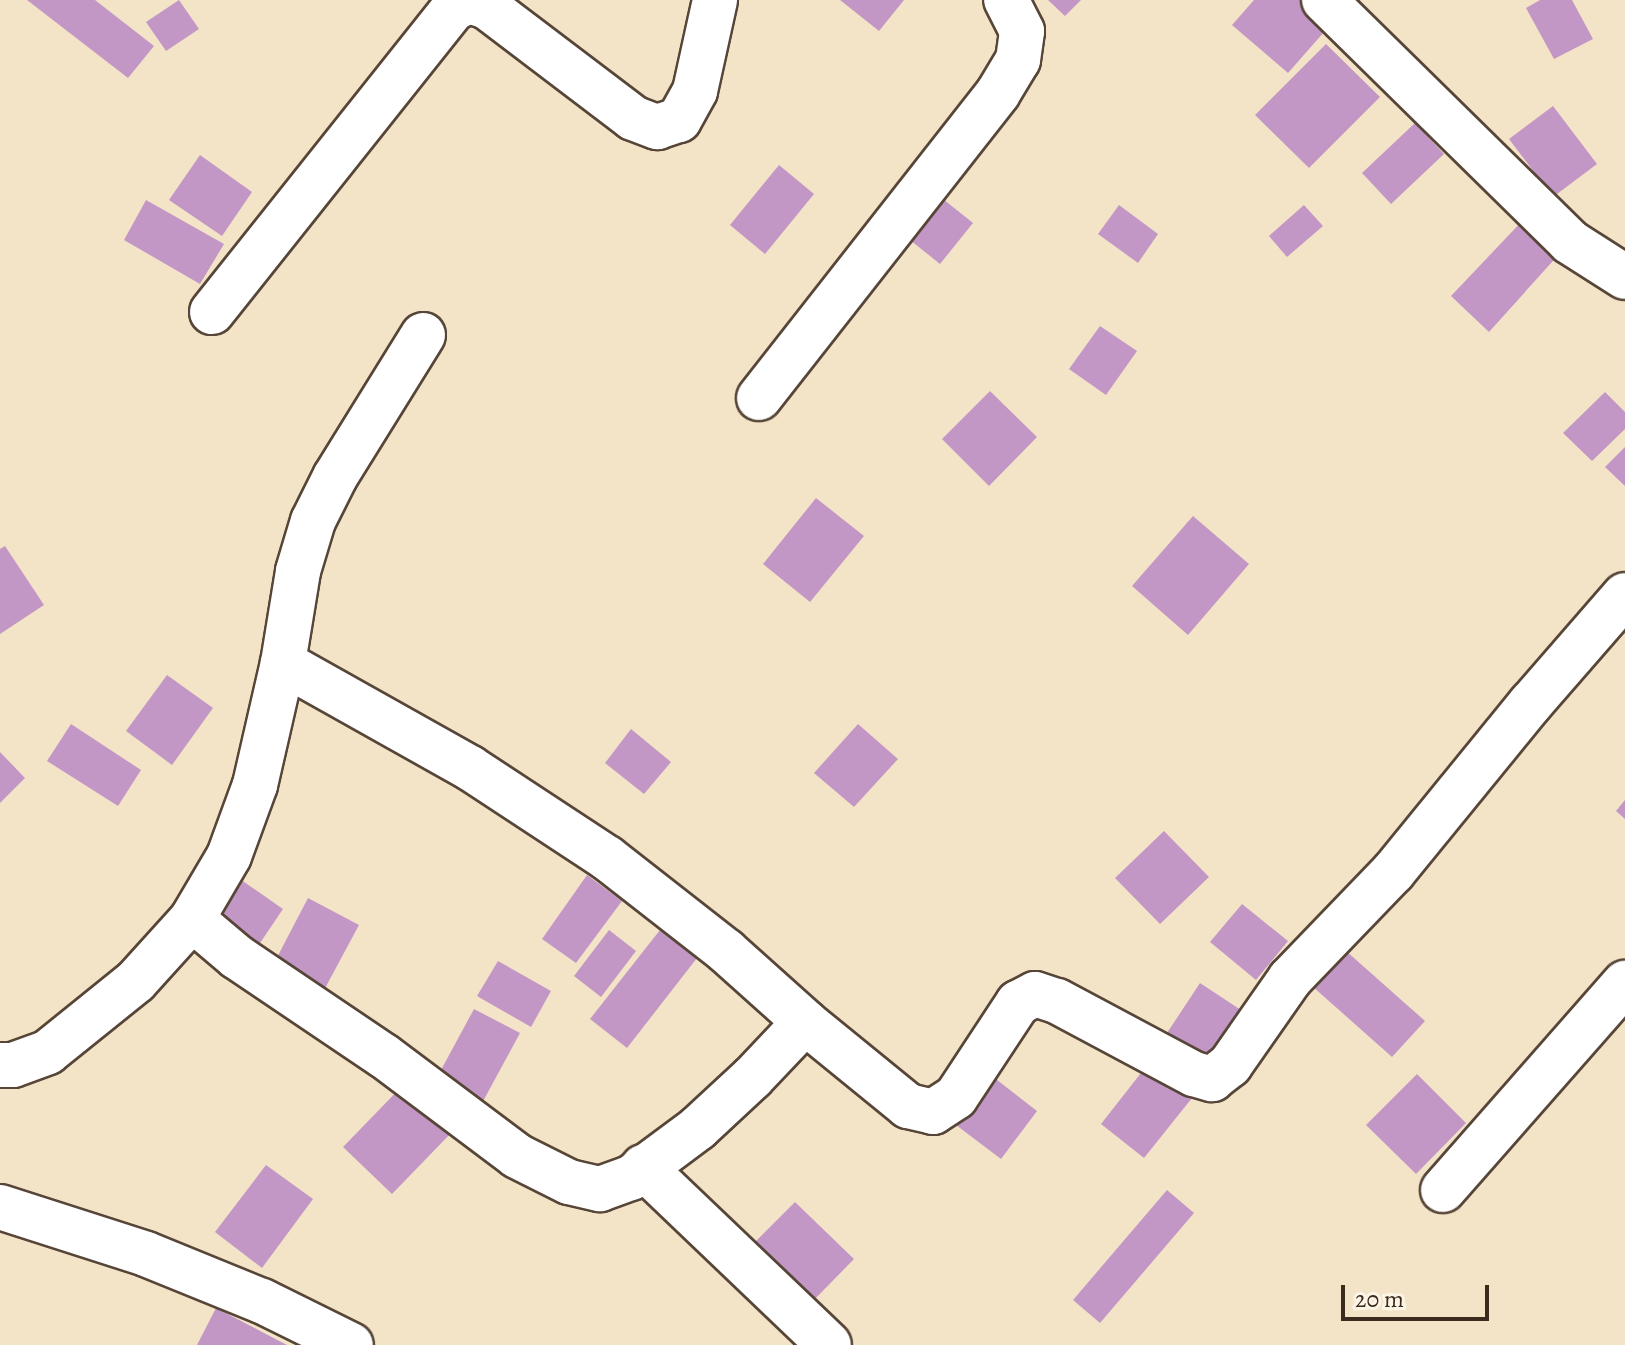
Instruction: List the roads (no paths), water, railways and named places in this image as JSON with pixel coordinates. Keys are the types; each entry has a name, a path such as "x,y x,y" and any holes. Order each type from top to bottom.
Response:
{"street":[{"path":"212,312 453,9 469,1 487,7 633,118 657,127 679,120 695,91 715,0"},
{"path":"759,398 998,93 1018,60 1022,31 1006,0"},
{"path":"1324,0 1570,242 1625,277"},
{"path":"0,1065 13,1065 48,1052 86,1025 136,981 192,919 229,856 250,799 283,663 298,571 313,521 335,477 423,335"},
{"path":"283,663 470,768 607,858 726,951 805,1022 908,1106 933,1112 956,1097 1018,1003 1035,994 1057,1001 1194,1074 1212,1079 1230,1065 1290,979 1393,872 1531,703 1625,595"},
{"path":"192,919 237,957 373,1048 517,1156 569,1182 600,1189 631,1178 698,1128 752,1078 805,1022"},
{"path":"1443,1190 1625,983"},
{"path":"643,1167 829,1345"},
{"path":"0,1207 146,1254 262,1301 351,1345"}]}
